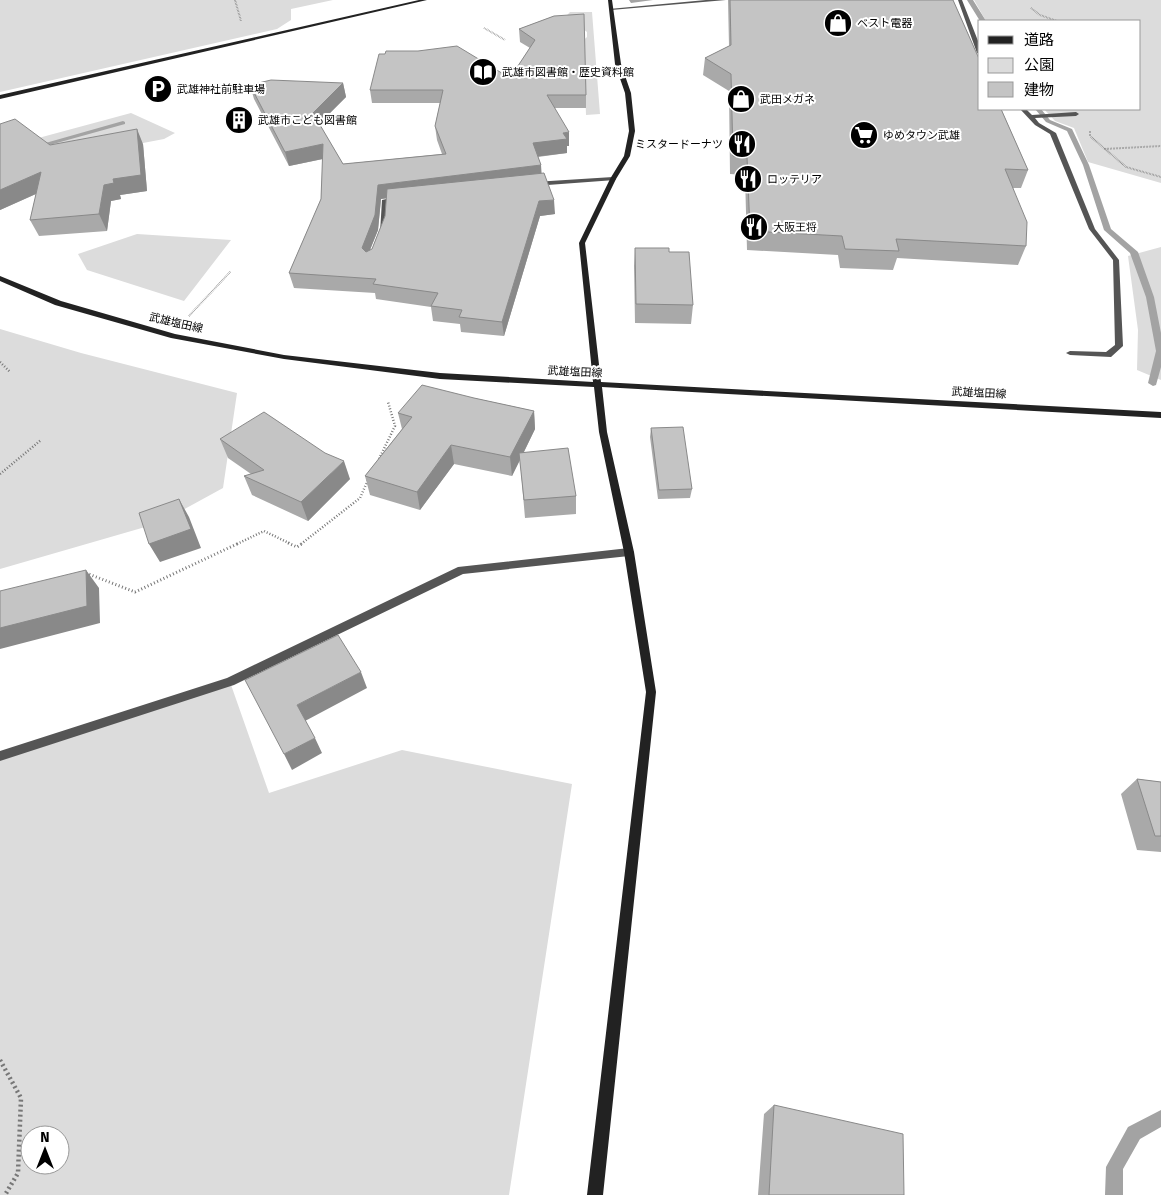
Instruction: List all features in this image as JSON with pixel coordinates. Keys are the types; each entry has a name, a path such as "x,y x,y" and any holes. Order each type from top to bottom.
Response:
{"street":[{"path":"0,97 425,0"},
{"path":"595,1195 651,692 629,552 603,432 582,243 613,179 627,156 632,131 628,93 618,64 610,0"},
{"path":"611,9 724,0"},
{"path":"960,0 978,48"},
{"path":"1024,110 1037,124 1053,132 1092,229 1116,260 1119,346 1108,355 1070,354"},
{"path":"1030,117 1076,114"},
{"path":"522,186 571,180 613,179"},
{"path":"379,238 383,230 385,200 405,198"},
{"name":"武雄塩田線","path":"0,278 58,303 174,336 284,357 398,372 440,376 1161,415"},
{"path":"0,756 230,682 461,570 629,552"}],"path":[{"path":"1031,8 1040,15 1054,20"},
{"path":"484,28 505,40"},
{"path":"1076,114 1090,128 1090,136 1126,167 1161,177"},
{"path":"1103,149 1161,146"},
{"path":"174,336 216,285 231,271"},
{"path":"0,362 10,372"},
{"path":"376,466 396,426 388,402"},
{"path":"0,474 41,440"},
{"path":"84,572 134,592 264,531 297,547 360,498 372,474"},
{"path":"0,1060 20,1098 18,1173 5,1195"}],"green space":[{"path":"0,0 333,0 291,9 291,20 277,29 0,92"},
{"path":"974,0 1161,0 1161,183 1088,162 1074,128 1055,121 1045,110 1141,110 1141,20 985,20"},
{"path":"570,12 592,12 600,114 586,115 584,55 578,45 587,37 587,32 583,29 554,29"},
{"path":"131,113 175,133 164,139 38,163 0,151 31,140"},
{"path":"137,234 231,240 184,301 87,270 78,254"},
{"path":"1161,247 1161,380 1137,370 1138,330 1128,256"},
{"path":"0,329 81,353 237,393 223,488 159,523 0,569"},
{"path":"230,682 269,793 402,750 572,784 509,1195 0,1195 0,756"}],"building":[{"name":"ゆめタウン武雄","path":"730,0 953,0 978,56 978,110 1001,110 1028,170 1005,169 1027,222 1026,246 896,239 899,251 845,249 842,236 750,231 747,157 733,156 731,74 705,58 731,45"},
{"path":"584,14 586,95 547,95 569,132 563,133 567,139 533,143 541,165 378,185 375,215 362,248 366,252 372,249 385,216 387,189 544,173 554,200 539,201 502,322 459,317 462,310 431,306 438,293 373,284 376,279 289,273 321,199 323,144 285,152 250,85 271,80 343,83 313,113 343,164 446,154 435,126 443,90 370,90 379,54 385,54 386,51 418,51 457,46 510,78 535,40 519,29 554,16"},
{"path":"15,119 50,145 137,129 141,175 113,179 114,183 104,185 99,214 30,220 41,172 0,190 0,124"},
{"path":"635,248 669,248 669,252 689,252 693,305 636,304"},
{"path":"422,385 534,411 510,457 451,445 417,492 365,476 412,417 398,413"},
{"path":"264,412 325,453 344,461 301,502 244,476 264,470 220,439"},
{"path":"683,427 692,489 659,490 651,428"},
{"path":"568,448 576,496 524,500 519,453"},
{"path":"179,499 191,529 149,544 139,513"},
{"path":"86,570 87,606 0,628 0,591"},
{"path":"338,635 361,672 297,705 315,738 284,754 245,680"},
{"path":"1137,779 1161,782 1161,836 1155,836"},
{"path":"774,1105 903,1134 904,1195 769,1195"}],"waterway":[{"path":"631,1 650,0"},
{"path":"970,0 982,20"},
{"path":"1039,110 1048,121 1070,130 1086,165 1108,230 1134,252 1150,297 1160,351 1153,383"},
{"path":"37,150 44,145 123,123"},
{"path":"1114,1195 1115,1167 1134,1133 1161,1118"}],"place":[{"name":"ベスト電器","path":"838,23"},
{"name":"武雄市図書館・歴史資料館","path":"483,72"},
{"name":"武雄神社前駐車場","path":"158,89"},
{"name":"武田メガネ","path":"741,99"},
{"name":"武雄市こども図書館","path":"239,120"},
{"name":"ゆめタウン武雄","path":"864,135"},
{"name":"ミスタードーナツ","path":"742,144"},
{"name":"ロッテリア","path":"748,179"},
{"name":"大阪王将","path":"754,227"}]}
